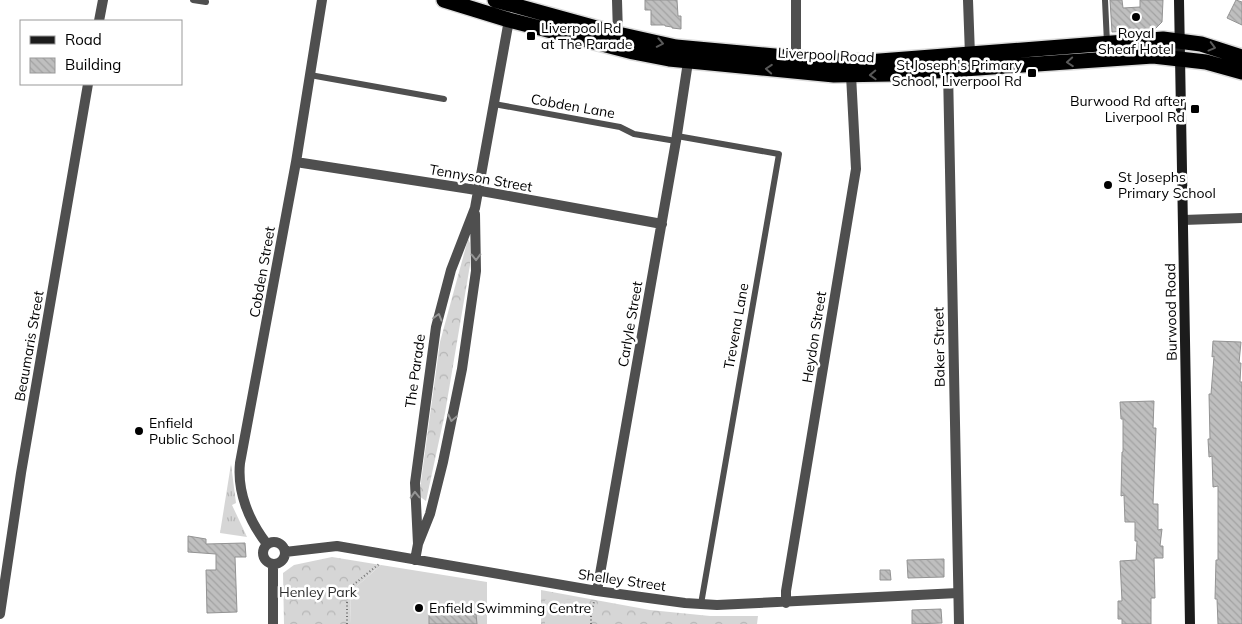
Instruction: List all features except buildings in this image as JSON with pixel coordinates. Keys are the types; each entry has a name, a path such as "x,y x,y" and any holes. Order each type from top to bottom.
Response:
{"highway":[{"name":"Liverpool Road","path":"444,0 510,20 651,56 688,62 851,76 1153,56 1206,62 1242,72"},
{"name":"Liverpool Road","path":"494,0 618,34 676,47 796,58 866,62 1163,39 1201,44 1242,57"}],"main road":[{"name":"Burwood Road","path":"1179,0 1190,624"}],"street":[{"path":"99,20 103,0"},
{"name":"Cobden Street","path":"267,544 244,500 239,475 296,162 322,0"},
{"path":"617,0 618,34"},
{"path":"796,0 796,58"},
{"path":"968,0 970,54"},
{"name":"The Parade","path":"418,544 415,484 436,327 451,270 475,208 510,20"},
{"name":"Carlyle Street","path":"596,594 662,224 688,62"},
{"name":"Baker Street","path":"948,70 959,624"},
{"name":"Heydon Street","path":"786,603 786,591 856,168 851,76"},
{"name":"Beaumaris Street","path":"0,614 21,473 88,85"},
{"name":"Tennyson Street","path":"296,162 479,190 662,224"},
{"name":"The Parade","path":"415,560 418,544 432,505 462,369 476,271 475,208"},
{"path":"1182,220 1242,218"},
{"path":"273,542 280,544 284,552 281,561 273,564 267,562 263,556 263,550 267,544 273,542"},
{"name":"Shelley Street","path":"284,552 330,546 385,554 596,594 717,606 958,593"},
{"path":"273,564 274,624"}],"lane":[{"path":"193,0 206,2"},
{"path":"1105,0 1107,43"},
{"path":"310,75 444,99"},
{"name":"Cobden Lane","path":"494,104 620,127 634,134 676,139"},
{"name":"Trevena Lane","path":"676,139 779,154 701,604"}],"path":[{"path":"347,624 347,590 382,561 385,554"},
{"path":"590,624 596,594"}],"green space":[{"path":"468,239 470,243 470,265 445,413 426,501 419,496 440,342"},
{"path":"231,464 236,503 232,505 247,537 220,533"},
{"name":"Henley Park","path":"332,557 381,565 350,592 351,624 284,624 283,573 294,565"},
{"name":"Enfield Swimming Centre","path":"381,565 487,582 487,624 351,624 350,592"},
{"path":"541,590 650,610 710,616 758,616 757,624 541,624"},
{"path":"582,599 582,624 545,624 545,600"}],"place":[{"name":"Royal Sheaf Hotel","path":"1136,17"},
{"name":"Liverpool Rd at The Parade","path":"531,36"},
{"name":"St Joseph's Primary School, Liverpool Rd","path":"1032,73"},
{"name":"Burwood Rd after Liverpool Rd","path":"1195,109"},
{"name":"St Josephs Primary School","path":"1108,185"},
{"name":"Enfield Public School","path":"139,431"},
{"name":"Enfield Swimming Centre","path":"419,608"}]}
